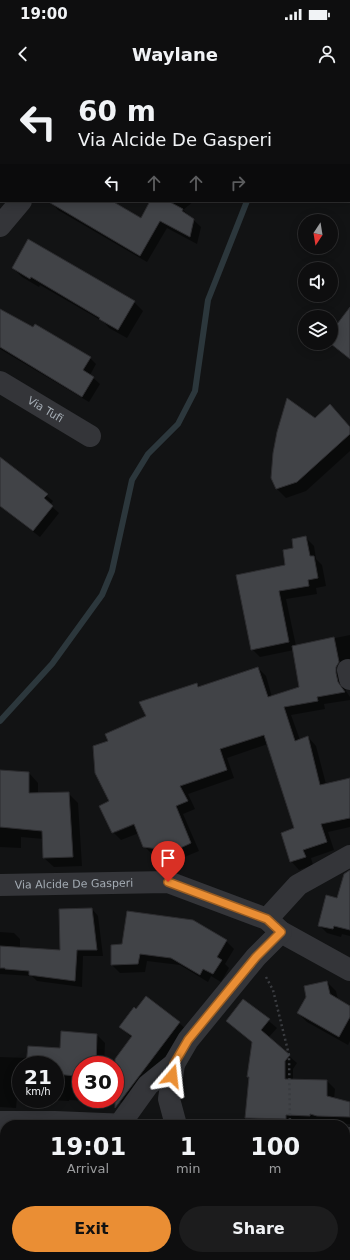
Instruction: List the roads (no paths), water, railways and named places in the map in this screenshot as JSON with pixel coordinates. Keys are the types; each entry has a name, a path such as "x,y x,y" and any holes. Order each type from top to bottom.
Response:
{"street":[{"path":"0,226 20,202"},
{"name":"Via Tufi","path":"0,382 90,436"},
{"path":"123,1120 148,1085 174,1064 188,1040 256,957 298,885 350,856"},
{"name":"Via Alcide De Gasperi","path":"0,885 168,882 274,925 350,970"},
{"path":"174,1064 169,1099 175,1120"}],"waterway":[{"path":"0,721 52,664 102,595 112,571 132,480 148,454 178,424 195,391 208,300 247,202"}]}
